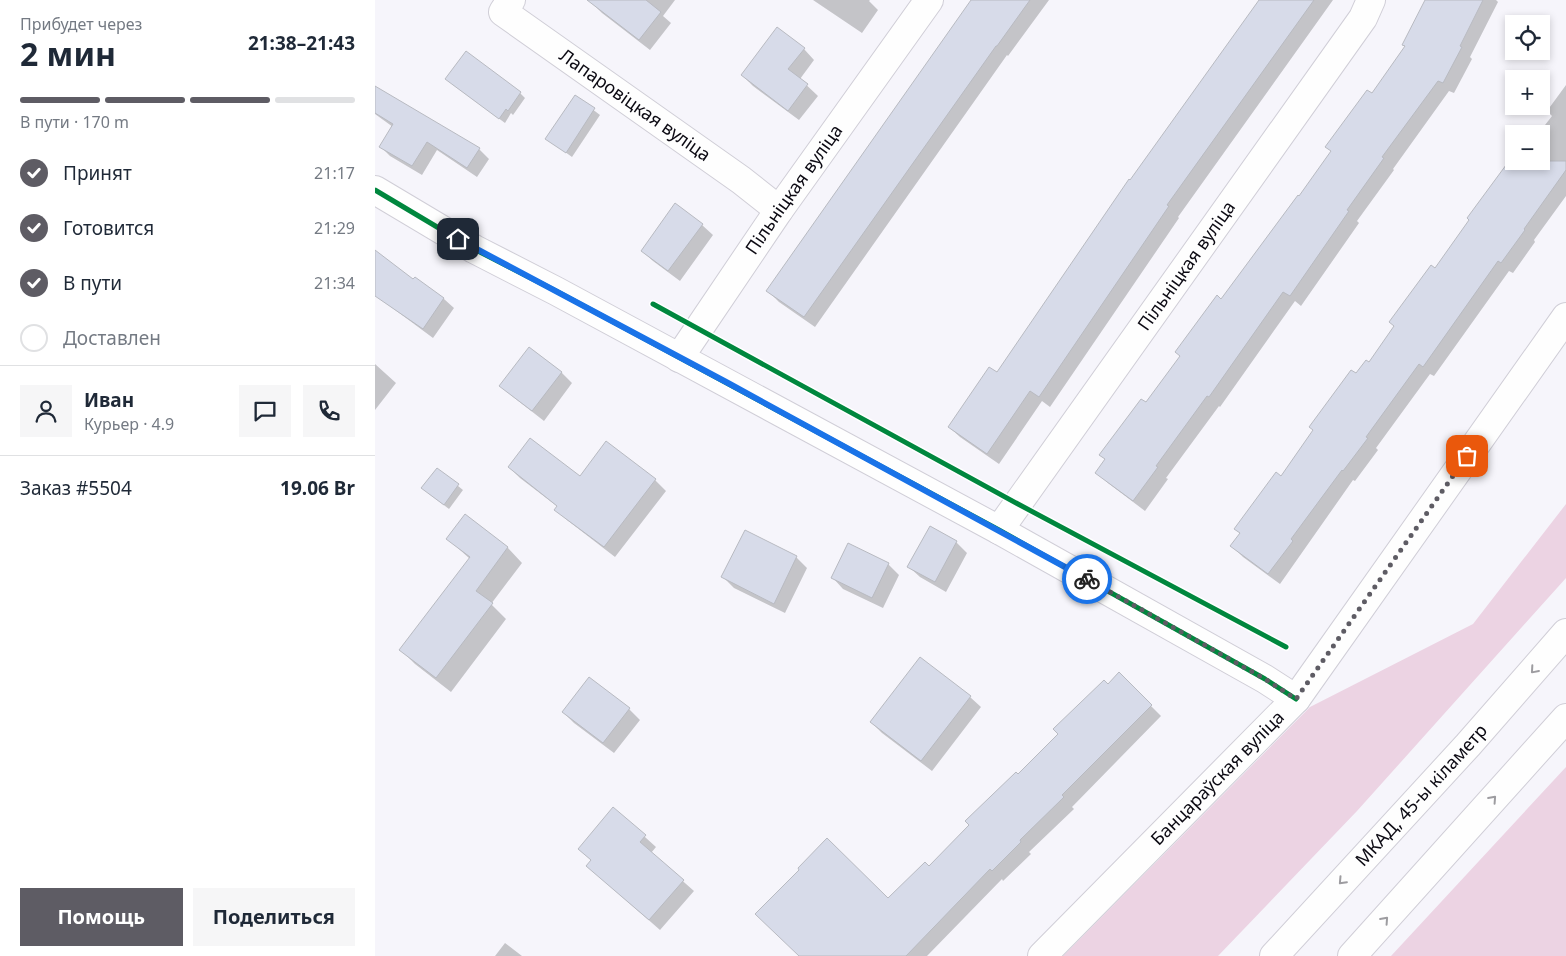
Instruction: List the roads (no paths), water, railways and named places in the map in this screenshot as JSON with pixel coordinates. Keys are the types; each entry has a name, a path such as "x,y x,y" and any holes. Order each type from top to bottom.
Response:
{"main road":[{"name":"Лапаровіцкая вуліца","path":"511,0 503,12 741,180 779,210"},
{"name":"Пільніцкая вуліца","path":"679,358 779,210 929,0"},
{"name":"Пільніцкая вуліца","path":"999,530 1363,18 1371,0"},
{"path":"375,190 474,249 728,383 999,530 1265,679 1296,699"},
{"name":"Банцараўская вуліца","path":"1042,956 1296,699 1566,317"},
{"name":"МКАД, 45-ы кіламетр","path":"1273,956 1468,745 1566,633"},
{"path":"1352,956 1566,718"}]}
